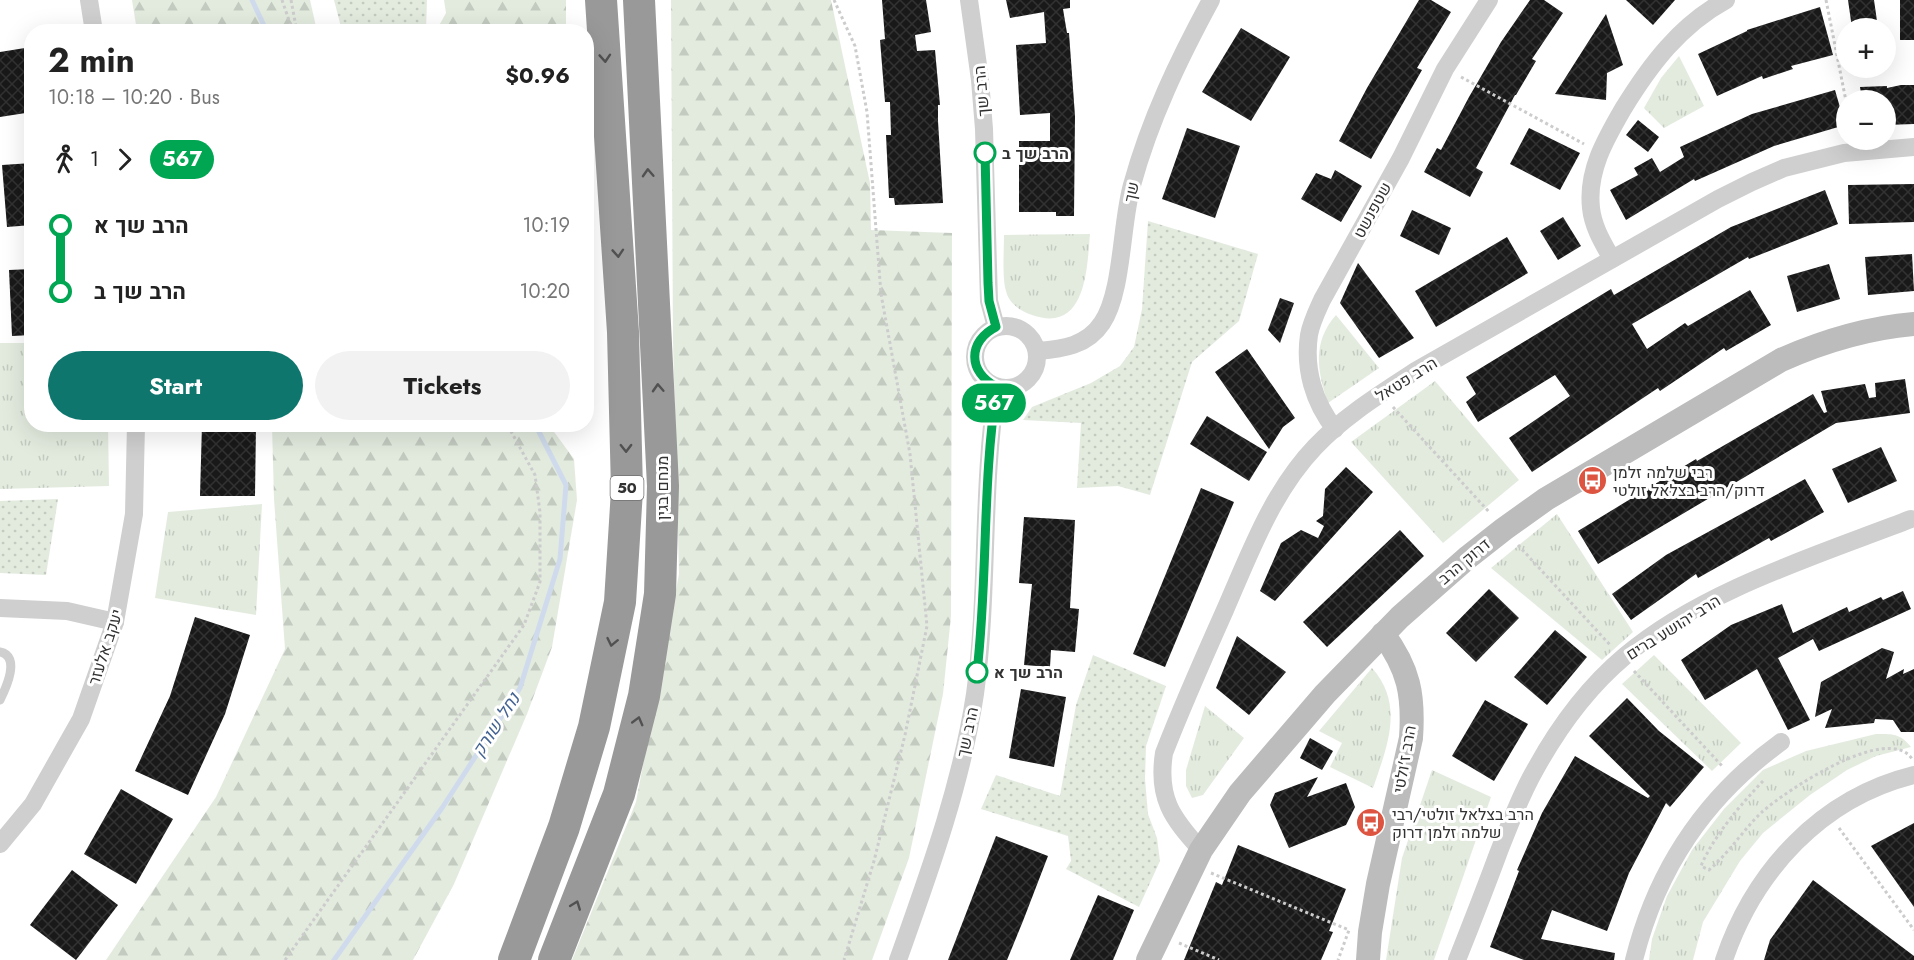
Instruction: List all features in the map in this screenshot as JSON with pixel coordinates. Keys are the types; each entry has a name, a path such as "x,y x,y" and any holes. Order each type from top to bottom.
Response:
{"highway":[{"name":"50","path":"514,960 564,827 594,727 620,602 627,490 623,332 601,0"},
{"name":"מנחם בגין","path":"555,960 619,794 644,696 660,594 663,486 639,0"}],"street":[{"path":"89,0 93,24"},
{"name":"הרב שך","path":"969,0 984,129 989,301 996,327"},
{"name":"שך","path":"1038,351 1064,349 1074,345 1096,331 1107,315 1131,188 1141,152 1155,114 1211,0"},
{"name":"שטפנשט","path":"1335,429 1323,415 1316,400 1309,369 1309,334 1322,300 1401,158 1445,69 1489,0"},
{"path":"1612,259 1599,237 1591,208 1594,172 1599,152 1640,82 1658,57 1690,23 1726,0"},
{"name":"הרב פטאל","path":"1197,858 1172,815 1161,771 1164,753 1254,542 1269,513 1299,466 1335,429 1417,370 1718,199 1784,168 1844,153 1914,147"},
{"name":"דרוק הרב","path":"1148,960 1197,858 1240,793 1326,694 1383,634 1458,565 1546,500 1781,360 1818,344 1845,336 1872,329 1914,324"},
{"path":"1007,325 1027,332 1038,351 1038,362 1034,372 1018,386 997,387 981,375 976,366 976,347 987,331 996,327 1007,325"},
{"name":"הרב שך","path":"898,960 951,802 971,717 980,651 988,451 997,387"},
{"name":"יעקב אלעזר","path":"0,844 33,804 81,719 115,622 134,514 136,432"},
{"name":"הרב יהושע ברים","path":"1457,960 1533,772 1563,724 1622,658 1668,626 1738,588 1911,519"},
{"path":"0,608 67,611 115,622"},
{"name":"הרב ז'ולטי","path":"1368,960 1378,884 1411,738 1412,720 1411,696 1406,675 1398,655 1383,634"},
{"path":"1634,960 1651,905 1665,873 1685,839 1705,812 1734,780 1781,742"},
{"path":"1724,960 1743,912 1758,886 1796,842 1829,814 1871,790 1914,775"}],"lane":[{"path":"0,652 10,658 11,666 0,700"}],"path":[{"path":"282,0 292,24"},
{"path":"291,0 294,24"},
{"path":"834,0 855,46 867,112 881,294 910,454 927,626 905,735 883,826 844,960"},
{"path":"1826,0 1844,90"},
{"path":"1445,69 1599,152"},
{"path":"1382,394 1734,780"},
{"path":"285,960 524,625 540,582 540,512 535,475 511,432"},
{"path":"1767,777 1750,794 1732,818 1701,866 1709,870 1720,861 1761,813 1781,797 1833,765 1885,747 1909,754 1914,763"},
{"path":"1829,814 1914,930"},
{"path":"1197,858 1349,930 1338,960"},
{"path":"1159,935 1219,960"}],"green space":[{"path":"132,0 310,0 315,24 136,24"},
{"path":"334,0 427,0 426,24 340,24"},
{"path":"444,0 566,0 566,24 440,24 446,13"},
{"path":"671,0 831,0 870,183 871,230 952,233 951,616 943,694 909,858 872,960 572,960 636,802 679,574 673,340"},
{"path":"1679,56 1704,106 1664,128 1644,108 1661,78"},
{"path":"1148,221 1258,254 1239,321 1192,362 1150,495 1118,486 1077,488 1081,423 1023,420 1032,407 1091,383 1120,366 1134,347 1142,309"},
{"path":"1090,234 1085,280 1073,307 1063,315 1050,318 1032,315 1013,303 1005,285 1004,235"},
{"path":"1336,315 1379,368 1328,403 1319,368 1320,346 1328,325"},
{"path":"0,343 24,343 24,432 108,432 109,486 0,489"},
{"path":"1435,381 1519,480 1443,543 1351,442"},
{"path":"272,432 554,432 574,459 577,500 552,647 527,714 454,884 413,960 106,960 216,797 285,649 274,499"},
{"path":"58,499 46,575 0,573 0,501"},
{"path":"262,504 256,615 155,598 168,512"},
{"path":"1557,514 1633,632 1602,660 1491,568"},
{"path":"1093,655 1166,686 1146,746 1145,779 1148,814 1157,838 1160,861 1139,907 1066,869 1071,861 1068,836 981,809 996,775 1060,796 1076,705"},
{"path":"1654,655 1741,743 1712,771 1622,684"},
{"path":"1372,668 1382,682 1391,711 1388,742 1373,788 1330,767 1342,743 1319,731"},
{"path":"1205,706 1244,738 1203,795 1192,798 1186,786 1186,770"},
{"path":"1876,734 1895,735 1911,747 1876,756 1847,770 1810,795 1763,833 1740,861 1703,922 1693,960 1649,960 1652,939 1667,896 1692,850 1724,809 1763,770 1806,751"},
{"path":"1432,770 1491,797 1434,960 1386,960 1402,858"}],"building":[{"path":"882,0 926,0 931,32 915,35 917,51 935,50 940,105 938,105 938,121 943,203 895,205 894,198 889,198 886,135 891,135 890,102 885,102 880,40 885,39"},
{"path":"1006,0 1070,0 1070,8 1063,9 1067,33 1069,33 1075,116 1074,216 1056,216 1056,212 1019,212 1019,141 1050,141 1050,113 1020,115 1016,45 1046,43 1044,12 1010,18"},
{"path":"1419,0 1431,0 1451,12 1417,68 1422,70 1371,159 1339,141 1367,88"},
{"path":"1530,0 1544,0 1563,13 1532,59 1536,61 1476,168 1483,172 1470,197 1424,172 1437,148 1441,150 1501,42"},
{"path":"1626,0 1675,0 1653,25"},
{"path":"1848,0 1874,0 1877,18 1851,18"},
{"path":"1900,0 1914,0 1914,40 1900,40"},
{"path":"1820,7 1833,55 1791,66 1793,69 1763,79 1762,76 1717,96 1698,54 1747,30"},
{"path":"1606,14 1623,65 1607,73 1606,100 1555,94"},
{"path":"1241,28 1290,57 1251,121 1202,92"},
{"path":"24,48 24,113 0,117 0,52"},
{"path":"1914,85 1914,124 1896,125 1896,90 1860,90 1860,87 1887,86 1887,88"},
{"path":"1835,90 1836,94 1836,128 1774,146 1695,181 1694,179 1626,220 1610,190 1638,175 1634,168 1652,158 1660,172 1684,157 1680,147 1752,114"},
{"path":"1638,120 1659,137 1648,152 1626,135"},
{"path":"1187,128 1240,146 1215,218 1162,199"},
{"path":"1529,128 1580,153 1560,190 1510,164"},
{"path":"24,164 24,226 7,227 2,165"},
{"path":"1335,170 1362,186 1341,222 1301,199 1316,173 1331,179"},
{"path":"1914,184 1914,222 1849,224 1848,185"},
{"path":"1825,190 1838,224 1749,259 1748,257 1632,324 1647,349 1685,323 1688,326 1750,290 1771,325 1726,351 1724,348 1660,391 1658,388 1532,472 1509,438 1570,396 1555,375 1478,422 1466,402 1476,394 1466,377 1611,289 1614,295 1731,227"},
{"path":"1412,210 1451,228 1439,255 1400,236"},
{"path":"1563,217 1581,246 1558,260 1540,231"},
{"path":"1507,237 1528,273 1436,327 1415,291"},
{"path":"1912,254 1914,291 1868,295 1865,257"},
{"path":"1358,263 1414,338 1379,358 1340,303"},
{"path":"1829,264 1840,299 1797,312 1787,276"},
{"path":"24,269 24,335 12,336 9,270"},
{"path":"1280,298 1294,303 1280,343 1268,330"},
{"path":"1247,349 1295,418 1283,427 1269,449 1215,372"},
{"path":"1905,379 1910,413 1836,423 1598,564 1578,531 1696,459 1697,461 1813,394 1824,413 1827,412 1821,391 1865,384 1869,398 1876,397 1875,383"},
{"path":"1207,416 1267,452 1249,481 1190,444"},
{"path":"202,432 256,432 255,496 200,496"},
{"path":"1881,447 1897,481 1848,503 1832,469"},
{"path":"1346,467 1373,492 1275,601 1260,591 1281,543 1301,530 1318,538 1324,526 1316,521 1323,516 1325,489"},
{"path":"1805,479 1824,512 1771,541 1769,538 1698,578 1696,574 1631,620 1612,594 1666,555"},
{"path":"1201,488 1234,502 1165,667 1133,654"},
{"path":"1024,517 1075,520 1070,608 1079,609 1075,652 1051,650 1050,667 1024,665 1032,584 1019,583"},
{"path":"1400,530 1424,556 1327,647 1303,622"},
{"path":"1489,589 1519,618 1476,662 1446,633"},
{"path":"1903,591 1911,609 1819,651 1813,639 1778,658 1810,720 1788,730 1757,669 1705,700 1681,660 1731,625 1782,604 1793,633 1847,607 1849,612 1881,597 1883,600"},
{"path":"195,617 250,635 225,714 188,795 135,771 170,696"},
{"path":"1555,630 1587,657 1547,705 1514,677"},
{"path":"1237,636 1286,672 1249,715 1216,688"},
{"path":"1882,648 1894,652 1886,679 1904,669 1903,674 1914,669 1914,732 1901,732 1893,720 1875,719 1874,723 1825,728 1832,709 1815,717 1821,682"},
{"path":"1021,689 1066,697 1054,767 1009,758"},
{"path":"1627,698 1659,731 1704,767 1670,807 1666,803 1629,873 1607,931 1552,910 1541,939 1615,953 1614,960 1524,960 1490,947 1519,871 1517,870 1542,813 1575,756 1648,798 1650,796 1589,736"},
{"path":"1485,700 1528,724 1494,781 1452,756"},
{"path":"1310,738 1333,751 1322,770 1300,758"},
{"path":"1318,777 1307,797 1346,783 1355,807 1346,825 1289,848 1270,805 1275,793"},
{"path":"121,789 173,819 136,884 84,854"},
{"path":"1914,823 1914,907 1871,846"},
{"path":"996,836 1048,856 1023,921 1007,960 948,960"},
{"path":"1238,845 1346,889 1329,931 1333,932 1321,960 1184,960 1216,882 1222,885"},
{"path":"72,870 118,905 76,960 30,925"},
{"path":"1813,880 1914,956 1914,960 1764,960 1770,940"},
{"path":"1098,895 1134,910 1113,960 1070,960"}],"waterway":[{"name":"נחל שורק","path":"252,0 263,24"},
{"name":"נחל שורק","path":"334,960 442,808 520,688 560,559 566,485 539,432"}],"bus line":[{"name":"567","path":"977,672 983,606 988,451 997,387 981,375 976,366 975,357 976,347 981,338 987,331 996,327 989,301 985,153"}],"place":[{"name":"הרב שך ב","path":"985,153"},
{"name":"רבי שלמה זלמן דרוק/הרב בצלאל זולטי","path":"1592,481"},
{"name":"הרב שך א","path":"977,672"},
{"name":"הרב בצלאל זולטי/רבי שלמה זלמן דרוק","path":"1371,823"}]}
